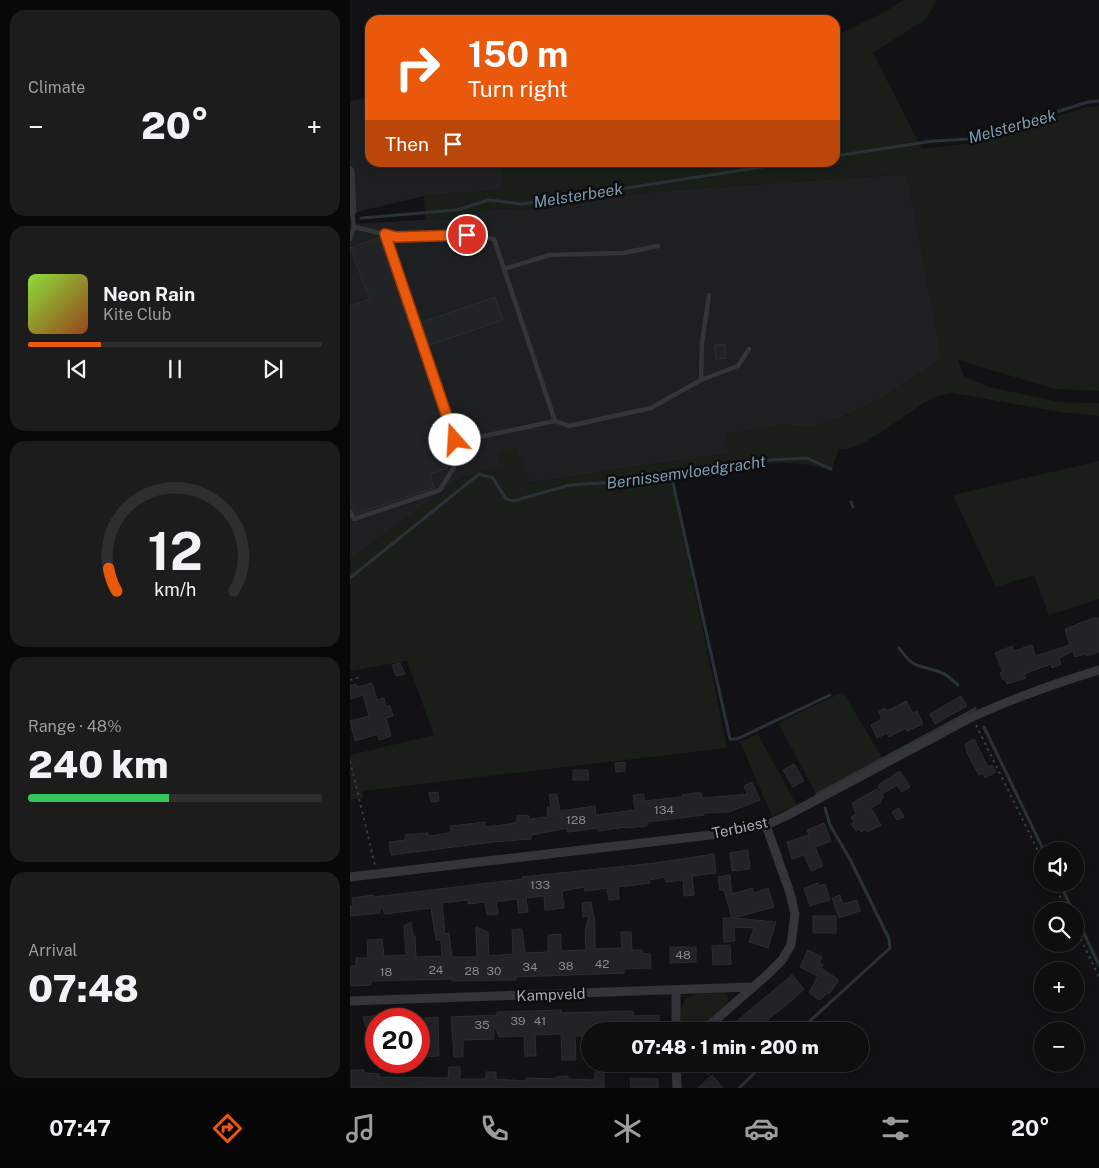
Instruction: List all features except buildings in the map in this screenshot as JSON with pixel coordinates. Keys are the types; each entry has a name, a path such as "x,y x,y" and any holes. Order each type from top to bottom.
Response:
{"street":[{"path":"350,171 352,212"},
{"name":"Terbiest","path":"350,877 711,836 766,825 972,717 1053,684 1099,670"},
{"path":"713,1022 782,960 791,945 795,914 790,893 766,825"},
{"name":"Kampveld","path":"350,1001 752,987"},
{"path":"676,990 676,1022"},
{"path":"676,1072 677,1088"}],"lane":[{"path":"350,239 354,227 352,212"},
{"path":"354,227 396,237 467,235 494,239 555,421"},
{"path":"350,510 354,519 440,490 454,467 455,440 385,234"},
{"path":"504,269 549,255 623,253 658,246"},
{"path":"701,380 702,343 709,295"},
{"path":"455,440 475,438 555,421 569,426 651,408 701,380 738,366 749,349"}],"path":[{"path":"350,680 361,677"},
{"path":"972,717 1034,844"},
{"path":"350,762 377,874"},
{"path":"1084,946 1099,977"}],"shaded area":[{"path":"903,0 937,0 926,19 873,53 922,149 973,143 1087,107 1099,106 1099,391 1055,389 958,360 964,376 989,387 1060,402 1099,403 1099,416 1061,412 952,393 937,396 860,444 839,449 831,471 792,463 772,463 672,480 727,748 362,791 364,798 350,800 350,755 434,735 407,661 350,671 350,560 462,477 501,466 497,452 515,448 531,483 728,454 727,434 781,425 813,428 877,401 942,359 907,174 660,191 570,202 526,210 495,208 453,218 425,220 424,196 501,190 501,167 840,167 840,34 883,13"},
{"path":"365,99 365,167 501,167 501,190 424,196 357,212 350,211 350,101"},
{"path":"907,174 942,359 877,401 844,416 813,428 781,425 728,454 530,483 515,449 498,452 502,466 462,477 350,560 350,224 453,218 495,208 526,210 570,202 660,191"},
{"path":"1099,461 1099,599 1049,615 1034,575 996,587 953,495"},
{"path":"843,692 884,761 818,797 778,723"},
{"path":"758,734 797,806 772,816 740,742"},
{"path":"723,993 728,996 727,1005 706,1022 681,1022 684,1001 688,997"}],"waterway":[{"name":"Melsterbeek","path":"840,155 933,141 970,139 1088,102 1099,101"},
{"name":"Melsterbeek","path":"361,218 457,210 489,200 523,204 762,167"},
{"name":"Bernissemvloedgracht","path":"350,578 479,474 493,478 506,499 513,501 570,485 649,480 685,470 770,460 807,458 831,469"},
{"path":"671,474 730,739 737,739 830,695"},
{"name":"Bernissemvloedgracht","path":"851,502 853,507"},
{"name":"Bernissemvloedgracht","path":"899,648 914,664 944,674 958,685"},
{"path":"817,794 975,709"},
{"path":"984,727 1040,842"},
{"path":"809,1022 890,948 889,939 851,861 830,825 825,808"},
{"path":"1064,892 1069,902"},
{"path":"1084,934 1099,965"},
{"path":"739,1088 756,1072"}],"route":[{"path":"455,440 385,234 396,237 467,235"}]}
